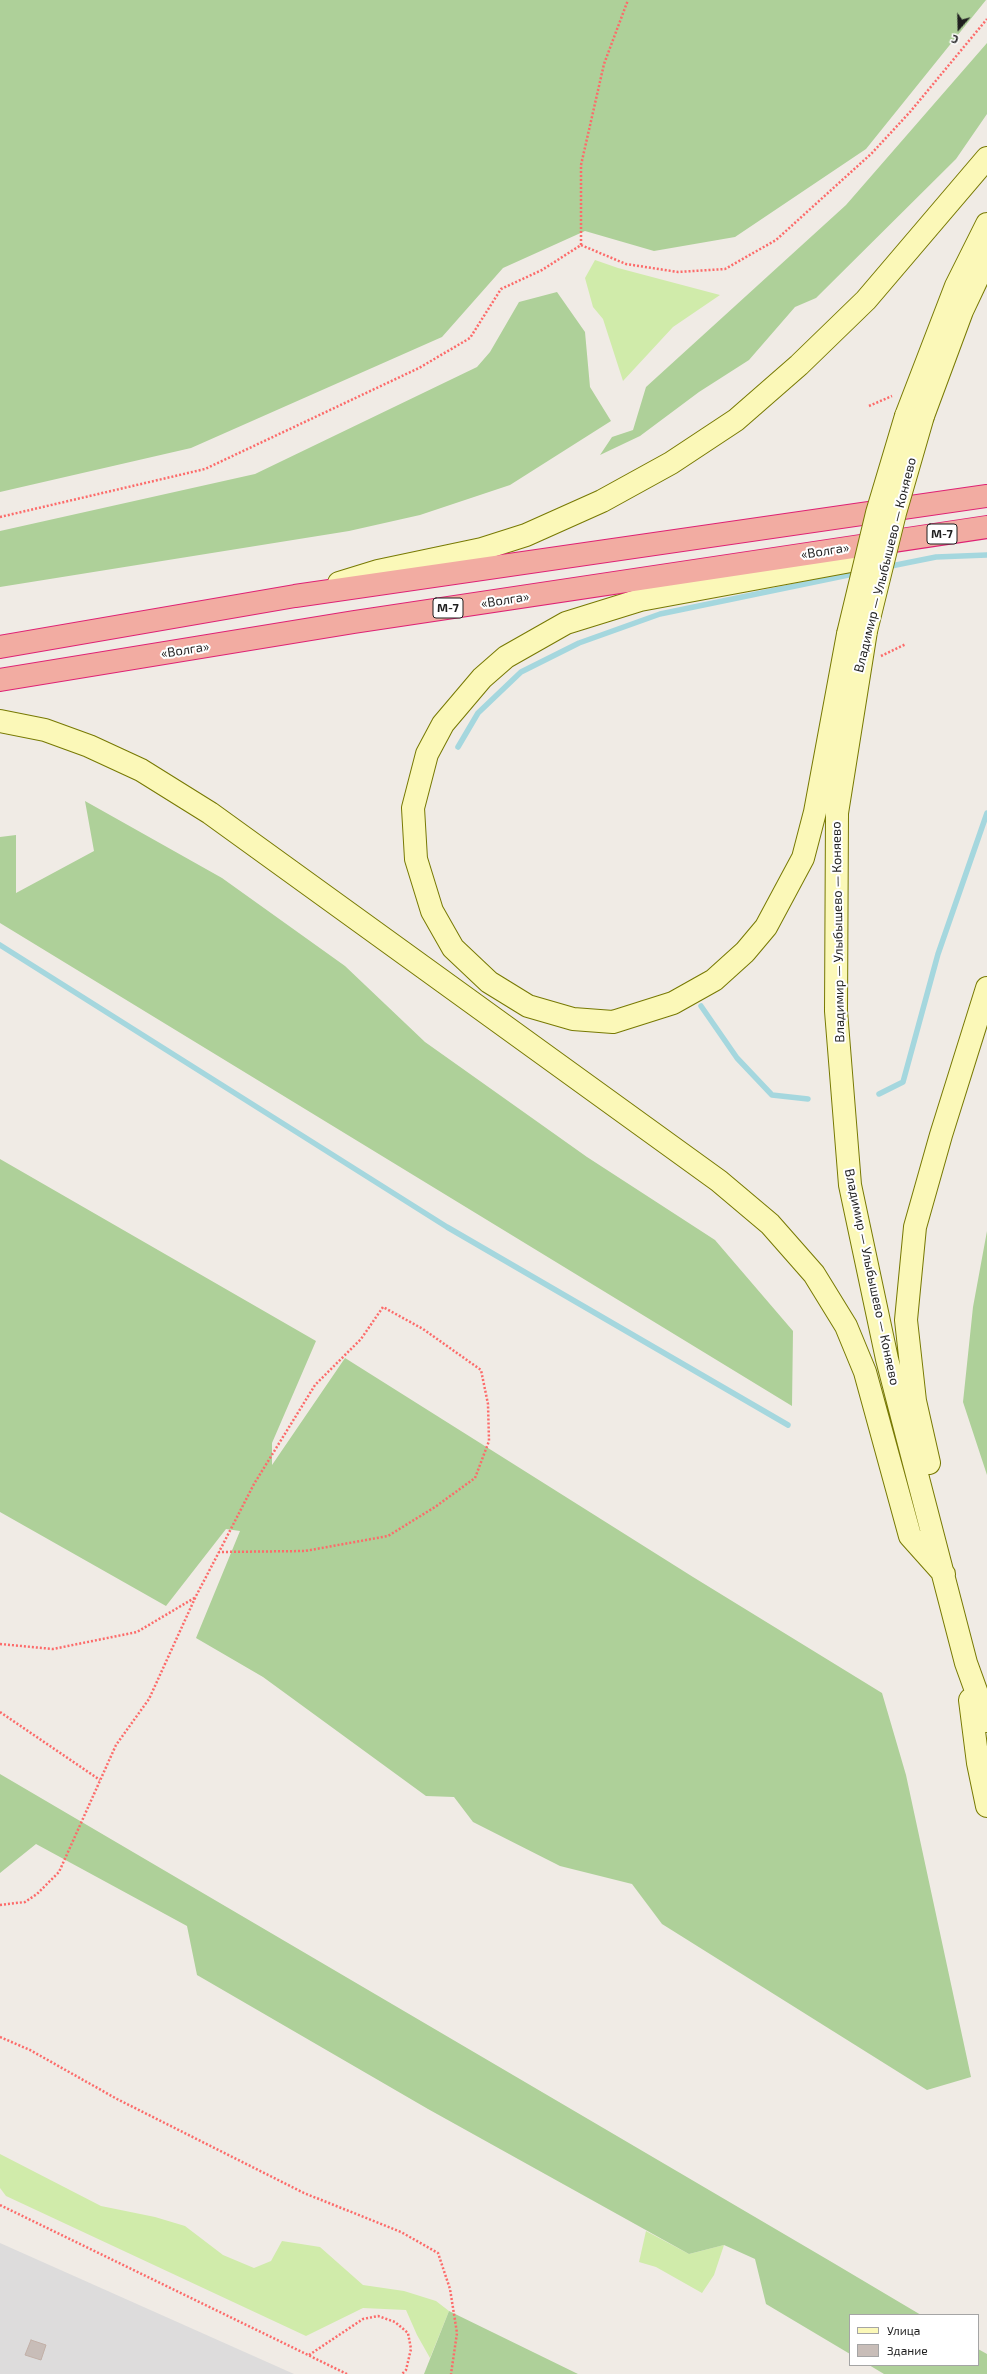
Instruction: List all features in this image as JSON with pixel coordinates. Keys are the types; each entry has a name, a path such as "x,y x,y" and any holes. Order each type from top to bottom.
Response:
{"highway":[{"name":"М-7","path":"0,647 295,596 987,496"},
{"name":"«Волга»","path":"0,680 346,624 987,527"}],"main road":[{"path":"295,596 378,571 482,549 526,536 602,501 671,464 736,420 799,366 866,300 987,158"},
{"path":"914,416 956,286 987,224"},
{"name":"Владимир — Улыбышево — Коняево","path":"987,258 914,416 895,513 857,633 837,813 836,1011 850,1185 887,1359 966,1663 987,1721"},
{"path":"857,633 816,812 803,858 766,927 745,952 714,980 673,1003 612,1022 573,1019 528,1006 489,982 453,948 432,911 416,860 413,808 427,754 444,724 482,678 506,657 566,624 640,600 856,560 897,541"},
{"path":"0,721 45,730 89,746 141,770 210,813 712,1176 770,1224 814,1274 846,1326 865,1372 910,1536 944,1574"},
{"path":"944,1574 933,1479 915,1401 906,1320 915,1227 941,1135 987,988"},
{"name":"Владимир — Улыбышево — Коняево","path":"966,1663 978,1763 987,1806"}],"path":[{"path":"580,245 581,165 604,64 628,0"},
{"path":"580,245 626,264 678,272 725,269 776,240 872,153 942,74 987,19"},
{"path":"0,517 212,465 419,368 470,338 501,290 542,270 580,245"},
{"path":"869,406 898,393"},
{"path":"879,657 906,644"},
{"path":"0,1906 26,1902 37,1894 59,1872 116,1745 149,1699 196,1596 254,1484 315,1385 361,1339 383,1307 423,1329 481,1370 488,1404 489,1441 475,1478 388,1536 305,1551 219,1552"},
{"path":"0,1644 53,1649 137,1632 196,1596"},
{"path":"0,1712 100,1780"},
{"path":"0,2037 30,2050 117,2099 304,2193 401,2232 438,2253 450,2289 457,2333 451,2374"},
{"path":"0,2205 347,2374"},
{"path":"309,2356 363,2319 378,2316 395,2322 408,2333 411,2350 406,2370 402,2374"}],"shaded area":[{"path":"0,2243 294,2374 0,2374"}],"green space":[{"path":"0,0 986,0 866,149 735,237 654,251 585,231 503,268 442,337 191,448 0,492"},
{"path":"987,43 987,114 956,159 816,298 795,307 749,360 699,392 640,436 600,455 612,437 633,430 646,387 846,205"},
{"path":"595,260 618,268 720,295 673,327 623,381 603,319 593,307 585,278"},
{"path":"557,292 585,332 590,387 611,421 510,485 420,515 349,531 0,587 0,531 255,474 477,367 490,352 519,302"},
{"path":"85,801 222,878 345,966 425,1042 587,1157 715,1240 793,1331 792,1406 0,923 0,837 16,835 16,893 94,851"},
{"path":"0,1159 316,1341 272,1443 272,1465 345,1358 693,1577 882,1693 906,1775 971,2077 927,2090 662,1924 632,1884 560,1866 473,1822 454,1797 426,1796 263,1677 196,1638 240,1531 226,1529 166,1606 0,1512"},
{"path":"987,1231 987,1475 963,1402 973,1307"},
{"path":"0,1774 919,2314 849,2314 849,2353 766,2304 755,2259 724,2245 689,2254 428,2109 197,1975 187,1926 36,1844 0,1873"},
{"path":"0,2154 101,2206 155,2217 185,2226 223,2255 254,2268 271,2261 282,2241 320,2247 363,2285 404,2291 436,2301 449,2311 430,2358 417,2335 406,2310 363,2308 306,2336 6,2196 0,2188"},
{"path":"646,2231 689,2254 724,2245 714,2275 702,2293 656,2267 639,2262"},
{"path":"449,2311 578,2374 424,2374"},
{"path":"979,2350 987,2354 987,2374 884,2374 871,2366 979,2366"}],"building":[{"path":"31,2340 46,2345 41,2360 25,2355"}],"waterway":[{"path":"886,567 936,557 987,555"},
{"path":"458,747 478,713 521,672 579,643 660,614 858,573"},
{"path":"879,1094 903,1082 938,954 987,813"},
{"path":"0,945 447,1227 788,1425"},
{"path":"701,1006 737,1058 772,1095 808,1099"}]}
